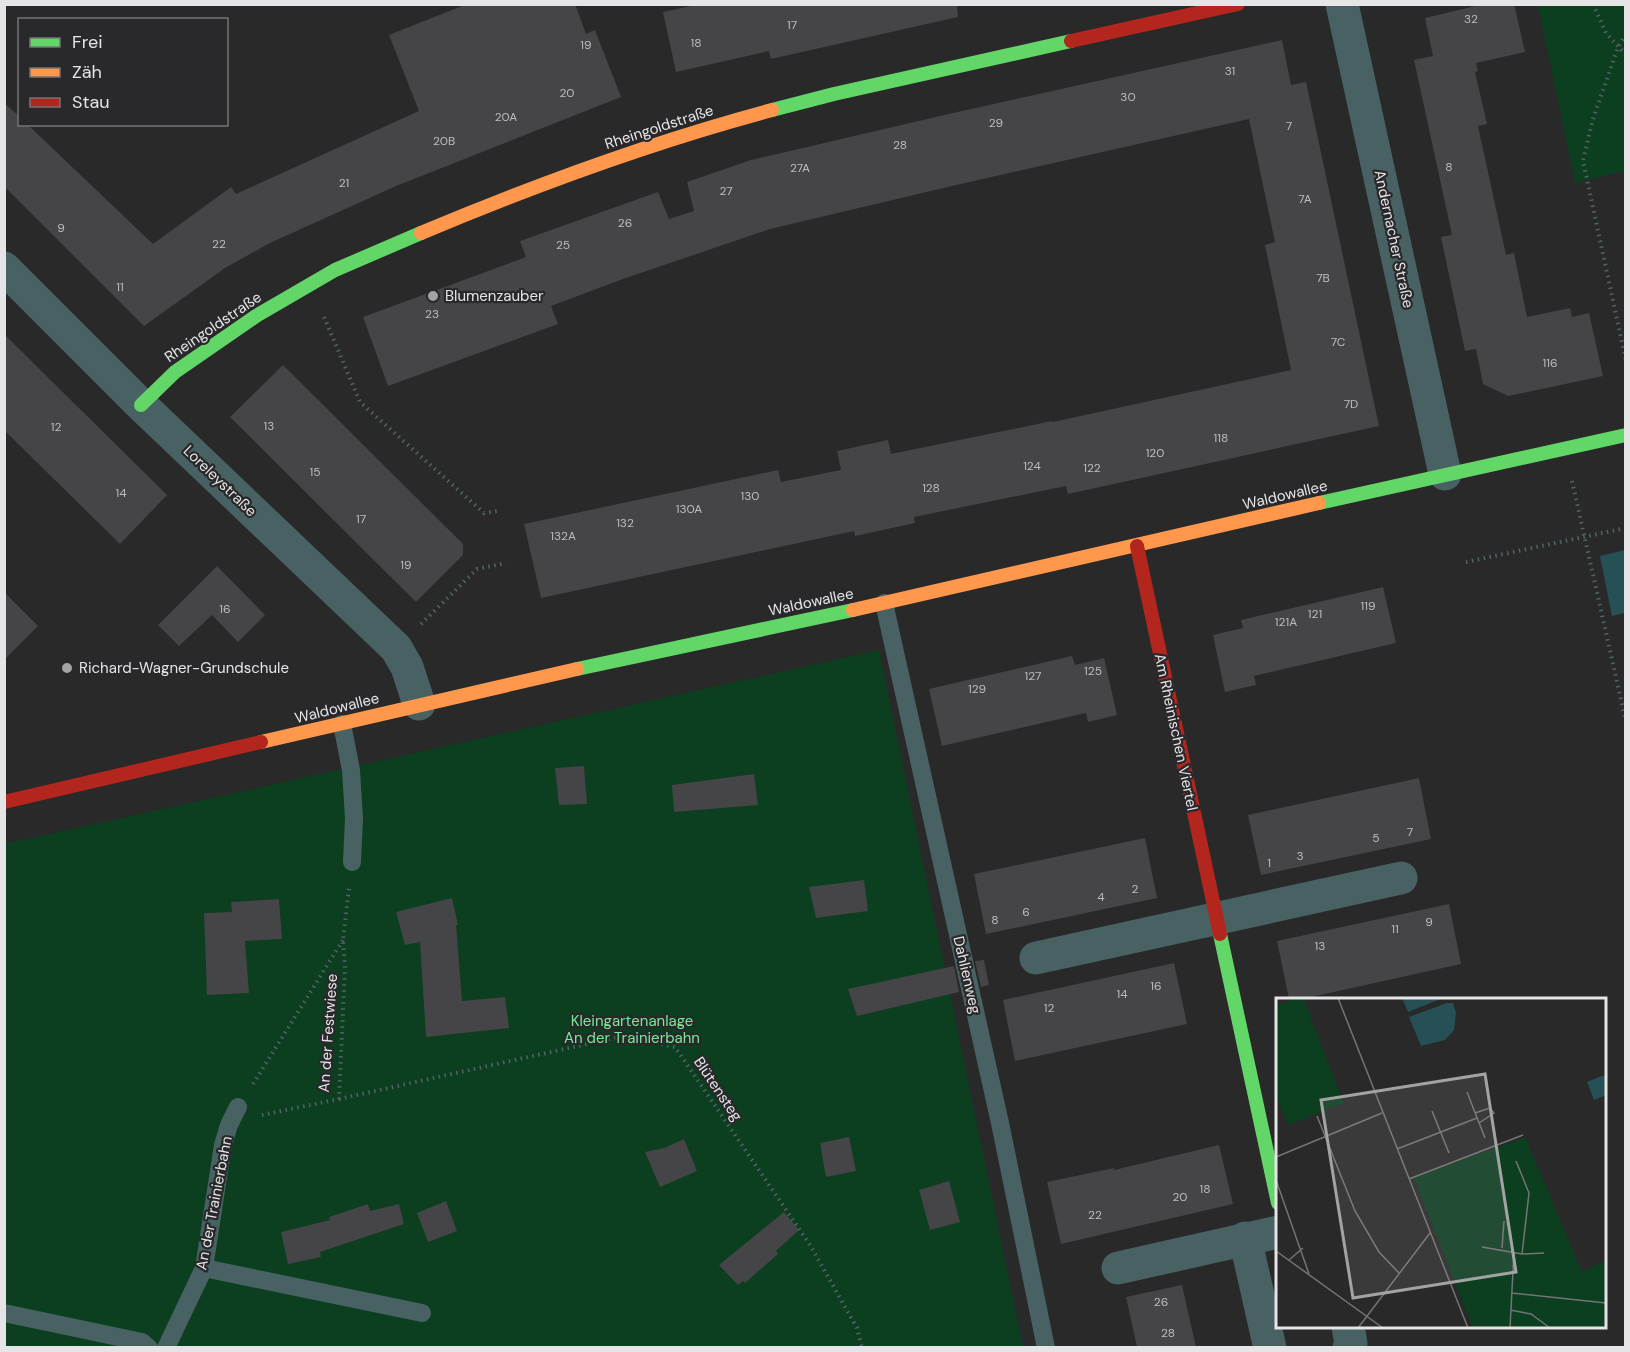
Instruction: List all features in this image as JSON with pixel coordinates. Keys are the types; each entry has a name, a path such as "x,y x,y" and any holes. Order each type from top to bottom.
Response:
{"street":[{"name":"Rheingoldstraße","path":"141,405 162,383 256,316 334,270 462,216 580,171 694,131 834,94 1238,4"},
{"name":"Andernacher Straße","path":"1342,4 1445,474"},
{"name":"Loreleystraße","path":"4,268 141,405 396,648 407,667 419,704"},
{"name":"Waldowallee","path":"4,802 533,678 884,603 1445,474 1626,435"},
{"name":"Am Rheinischen Viertel","path":"1137,546 1276,1194"},
{"path":"1036,958 1401,878"},
{"path":"1118,1268 1276,1232"},
{"path":"1245,1239 1270,1347"},
{"path":"1348,1328 1352,1344 1349,1347"}],"lane":[{"name":"Dahlienweg","path":"884,603 1000,1123 1046,1347"},
{"path":"342,724 351,770 354,818 352,862"},
{"name":"An der Trainierbahn","path":"166,1347 204,1268 223,1145 238,1107"},
{"path":"204,1268 422,1313"},
{"path":"4,1313 142,1342 148,1347"}],"path":[{"path":"1593,4 1606,33 1626,54"},
{"path":"1626,34 1618,47 1593,119 1583,161 1626,361"},
{"path":"324,318 360,402 484,513 497,511"},
{"path":"1578,502 1626,722"},
{"path":"1466,562 1626,528"},
{"path":"396,648 477,569 506,563"},
{"name":"An der Festwiese","path":"238,1107 261,1115 339,1099 345,967 343,940 352,862"},
{"path":"238,1107 343,940"},
{"name":"Blütensteg","path":"339,1099 623,1036 675,1047 810,1245 857,1328 862,1347"}],"green space":[{"path":"1538,5 1625,5 1625,171 1575,183"},
{"name":"Kleingartenanlage An der Trainierbahn","path":"879,650 1023,1347 5,1347 4,844"}],"water":[{"path":"1625,550 1625,613 1612,616 1600,556"}],"building":[{"path":"467,4 575,4 586,34 595,30 621,97 396,186 270,243 225,268 144,326 4,186 4,103 18,115 18,126 29,126 153,244 231,187 236,194 419,111 389,35"},
{"path":"700,4 957,4 958,17 771,59 769,51 676,72 663,12"},
{"path":"1484,4 1514,4 1525,52 1476,63 1478,71 1475,72 1487,124 1478,126 1506,255 1514,253 1527,317 1570,308 1572,317 1589,313 1603,376 1508,396 1483,384 1476,349 1465,351 1441,237 1452,235 1414,60 1433,56 1425,18"},
{"path":"1282,40 1291,85 1306,82 1379,426 1068,494 1066,486 914,517 915,523 855,536 854,531 541,598 524,524 778,470 781,482 841,470 837,451 888,440 891,454 1053,422 1291,370 1265,245 1275,242 1249,119 770,229 551,306 558,324 388,386 363,317 526,257 520,241 658,192 669,219 694,211 687,182 751,160"},
{"path":"4,334 167,495 120,544 4,430"},
{"path":"283,365 463,544 463,555 416,602 230,417"},
{"path":"217,566 265,615 238,642 212,615 179,646 158,625"},
{"path":"1383,587 1396,643 1254,676 1256,685 1225,692 1213,635 1243,628 1241,620"},
{"path":"4,592 38,626 4,660"},
{"path":"1072,656 1075,665 1104,658 1117,715 1088,722 1086,713 942,746 929,689"},
{"path":"584,766 587,804 559,805 555,768"},
{"path":"754,774 758,805 674,812 672,785"},
{"path":"1419,778 1431,839 1261,875 1248,815"},
{"path":"1145,838 1157,898 986,934 974,874"},
{"path":"864,880 868,911 816,918 809,887"},
{"path":"452,898 458,925 456,925 462,1001 505,997 509,1028 426,1037 420,942 405,945 396,912"},
{"path":"279,899 282,939 245,941 249,993 207,995 204,913 232,912 231,902"},
{"path":"1449,904 1461,964 1307,998 1289,998 1277,941"},
{"path":"984,960 989,985 981,987 975,961"},
{"path":"1174,963 1187,1024 1015,1061 1003,1000"},
{"path":"954,966 959,992 857,1016 848,989"},
{"path":"849,1137 856,1171 826,1177 820,1143"},
{"path":"684,1139 697,1171 660,1187 645,1152 664,1148"},
{"path":"1219,1145 1233,1204 1061,1244 1047,1182 1114,1168 1114,1170"},
{"path":"949,1181 960,1222 930,1230 919,1190"},
{"path":"446,1201 457,1231 428,1242 417,1213"},
{"path":"368,1204 370,1211 399,1204 404,1224 320,1252 321,1257 288,1264 281,1232 330,1220 329,1217"},
{"path":"784,1212 799,1230 776,1251 778,1254 745,1283 743,1281 738,1285 719,1265"},
{"path":"1182,1285 1196,1347 1137,1347 1126,1297"}],"traffic: fast":[{"path":"772,110 1071,41"},
{"path":"141,405 175,372 256,316 335,270 421,233"},
{"path":"1319,503 1626,435"},
{"path":"577,669 853,610"},
{"path":"1220,934 1276,1194"}],"traffic: slow":[{"path":"421,233 594,166 683,136 772,110"},
{"path":"853,610 1319,503"},
{"path":"261,742 577,669"}],"traffic: jam":[{"path":"1071,41 1238,4"},
{"path":"1137,546 1220,934"},
{"path":"4,802 261,742"}],"place":[{"name":"Blumenzauber","path":"433,296"},
{"name":"Richard-Wagner-Grundschule","path":"67,668"}]}
